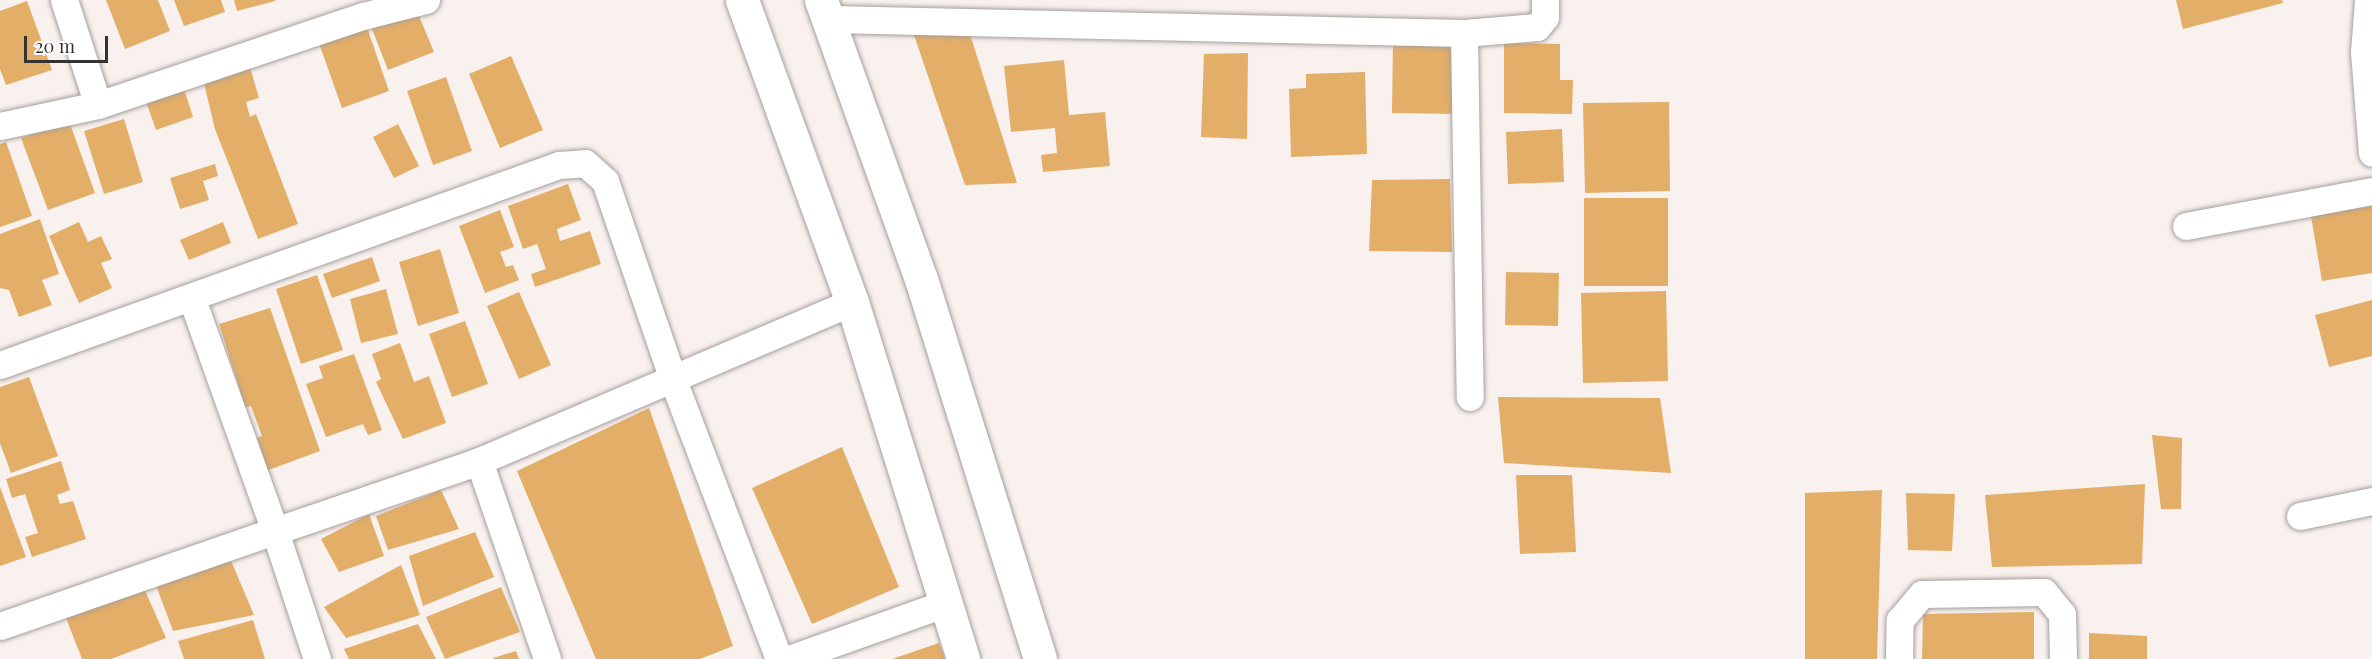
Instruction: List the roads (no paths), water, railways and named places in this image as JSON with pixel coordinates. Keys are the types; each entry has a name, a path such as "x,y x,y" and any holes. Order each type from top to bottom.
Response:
{"main road":[{"path":"742,0 852,302 963,659"},
{"path":"825,10 921,279 1040,659"}],"street":[{"path":"64,0 98,105"},
{"path":"0,126 98,105 363,16 426,0"},
{"path":"825,10 1464,33 1537,27 1545,16 1545,0"},
{"path":"2368,0 2364,52 2372,153"},
{"path":"1464,33 1470,398"},
{"path":"0,364 192,298 559,165 585,163 605,181 673,380 779,659"},
{"path":"2186,226 2372,191"},
{"path":"192,298 275,531 317,659"},
{"path":"0,626 479,461 852,302"},
{"path":"479,461 547,659"},
{"path":"2300,516 2372,501"},
{"path":"1899,659 1900,620 1922,594 2044,592 2062,614 2063,659"},
{"path":"789,659 946,603"}]}
